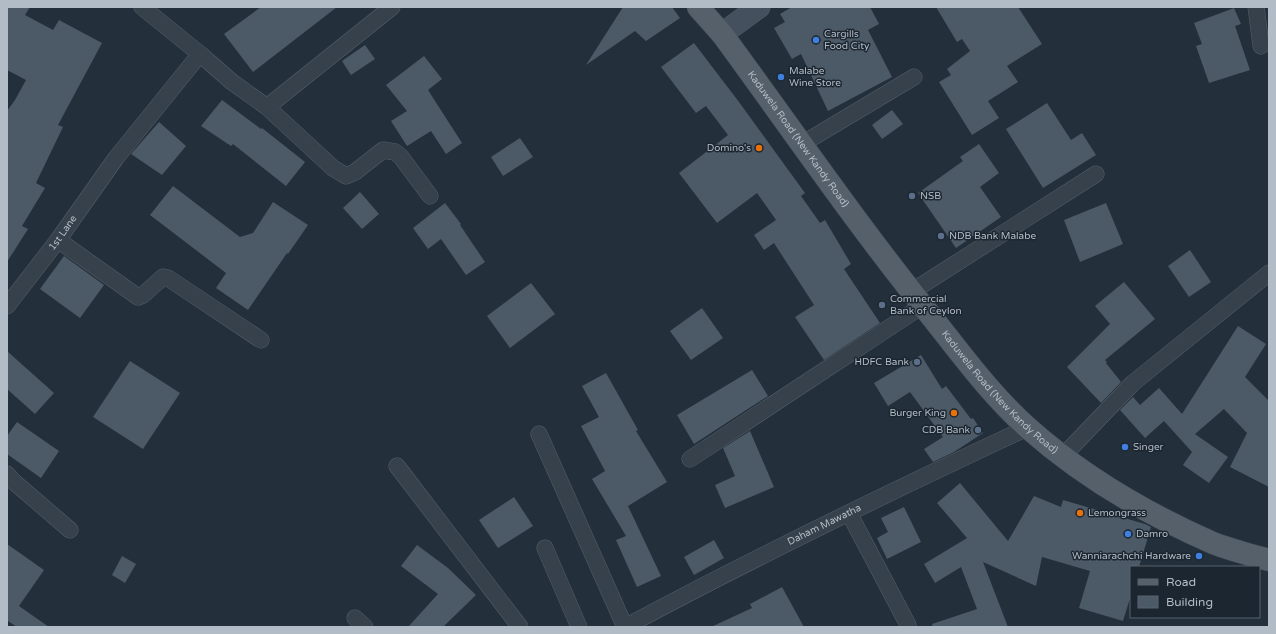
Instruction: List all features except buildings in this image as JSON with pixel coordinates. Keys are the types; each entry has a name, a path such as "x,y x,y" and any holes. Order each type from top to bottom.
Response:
{"main road":[{"name":"Kaduwela Road (New Kandy Road)","path":"698,7 722,34 887,262 990,391 1028,428 1063,456 1105,485 1147,510 1215,544 1269,560"}],"street":[{"path":"142,7 232,82 267,107 333,168 346,176 355,172 383,150 395,152 401,157 430,196"},
{"path":"267,107 392,7"},
{"path":"722,34 759,7"},
{"path":"1256,7 1261,46"},
{"name":"1st Lane","path":"7,306 58,240 116,158 200,54"},
{"path":"802,144 914,77"},
{"path":"690,460 1096,174"},
{"path":"58,240 138,297 143,295 163,277 168,278 261,340"},
{"path":"1063,456 1133,383 1269,273"},
{"name":"Daham Mawatha","path":"625,627 754,559 1028,428"},
{"path":"539,434 625,627"},
{"path":"397,466 520,627"},
{"path":"9,482 70,530"},
{"path":"849,513 908,625"},
{"path":"545,548 579,627"}],"place":[{"name":"Cargills Food City","path":"816,40"},
{"name":"Malabe Wine Store","path":"781,77"},
{"name":"Domino's","path":"759,148"},
{"name":"NSB","path":"912,196"},
{"name":"NDB Bank Malabe","path":"941,236"},
{"name":"Commercial Bank of Ceylon","path":"882,305"},
{"name":"HDFC Bank","path":"917,362"},
{"name":"Burger King","path":"954,413"},
{"name":"CDB Bank","path":"978,430"},
{"name":"Singer","path":"1125,447"},
{"name":"Lemongrass","path":"1080,513"},
{"name":"Damro","path":"1128,534"},
{"name":"Wanniarachchi Hardware","path":"1199,556"}]}
